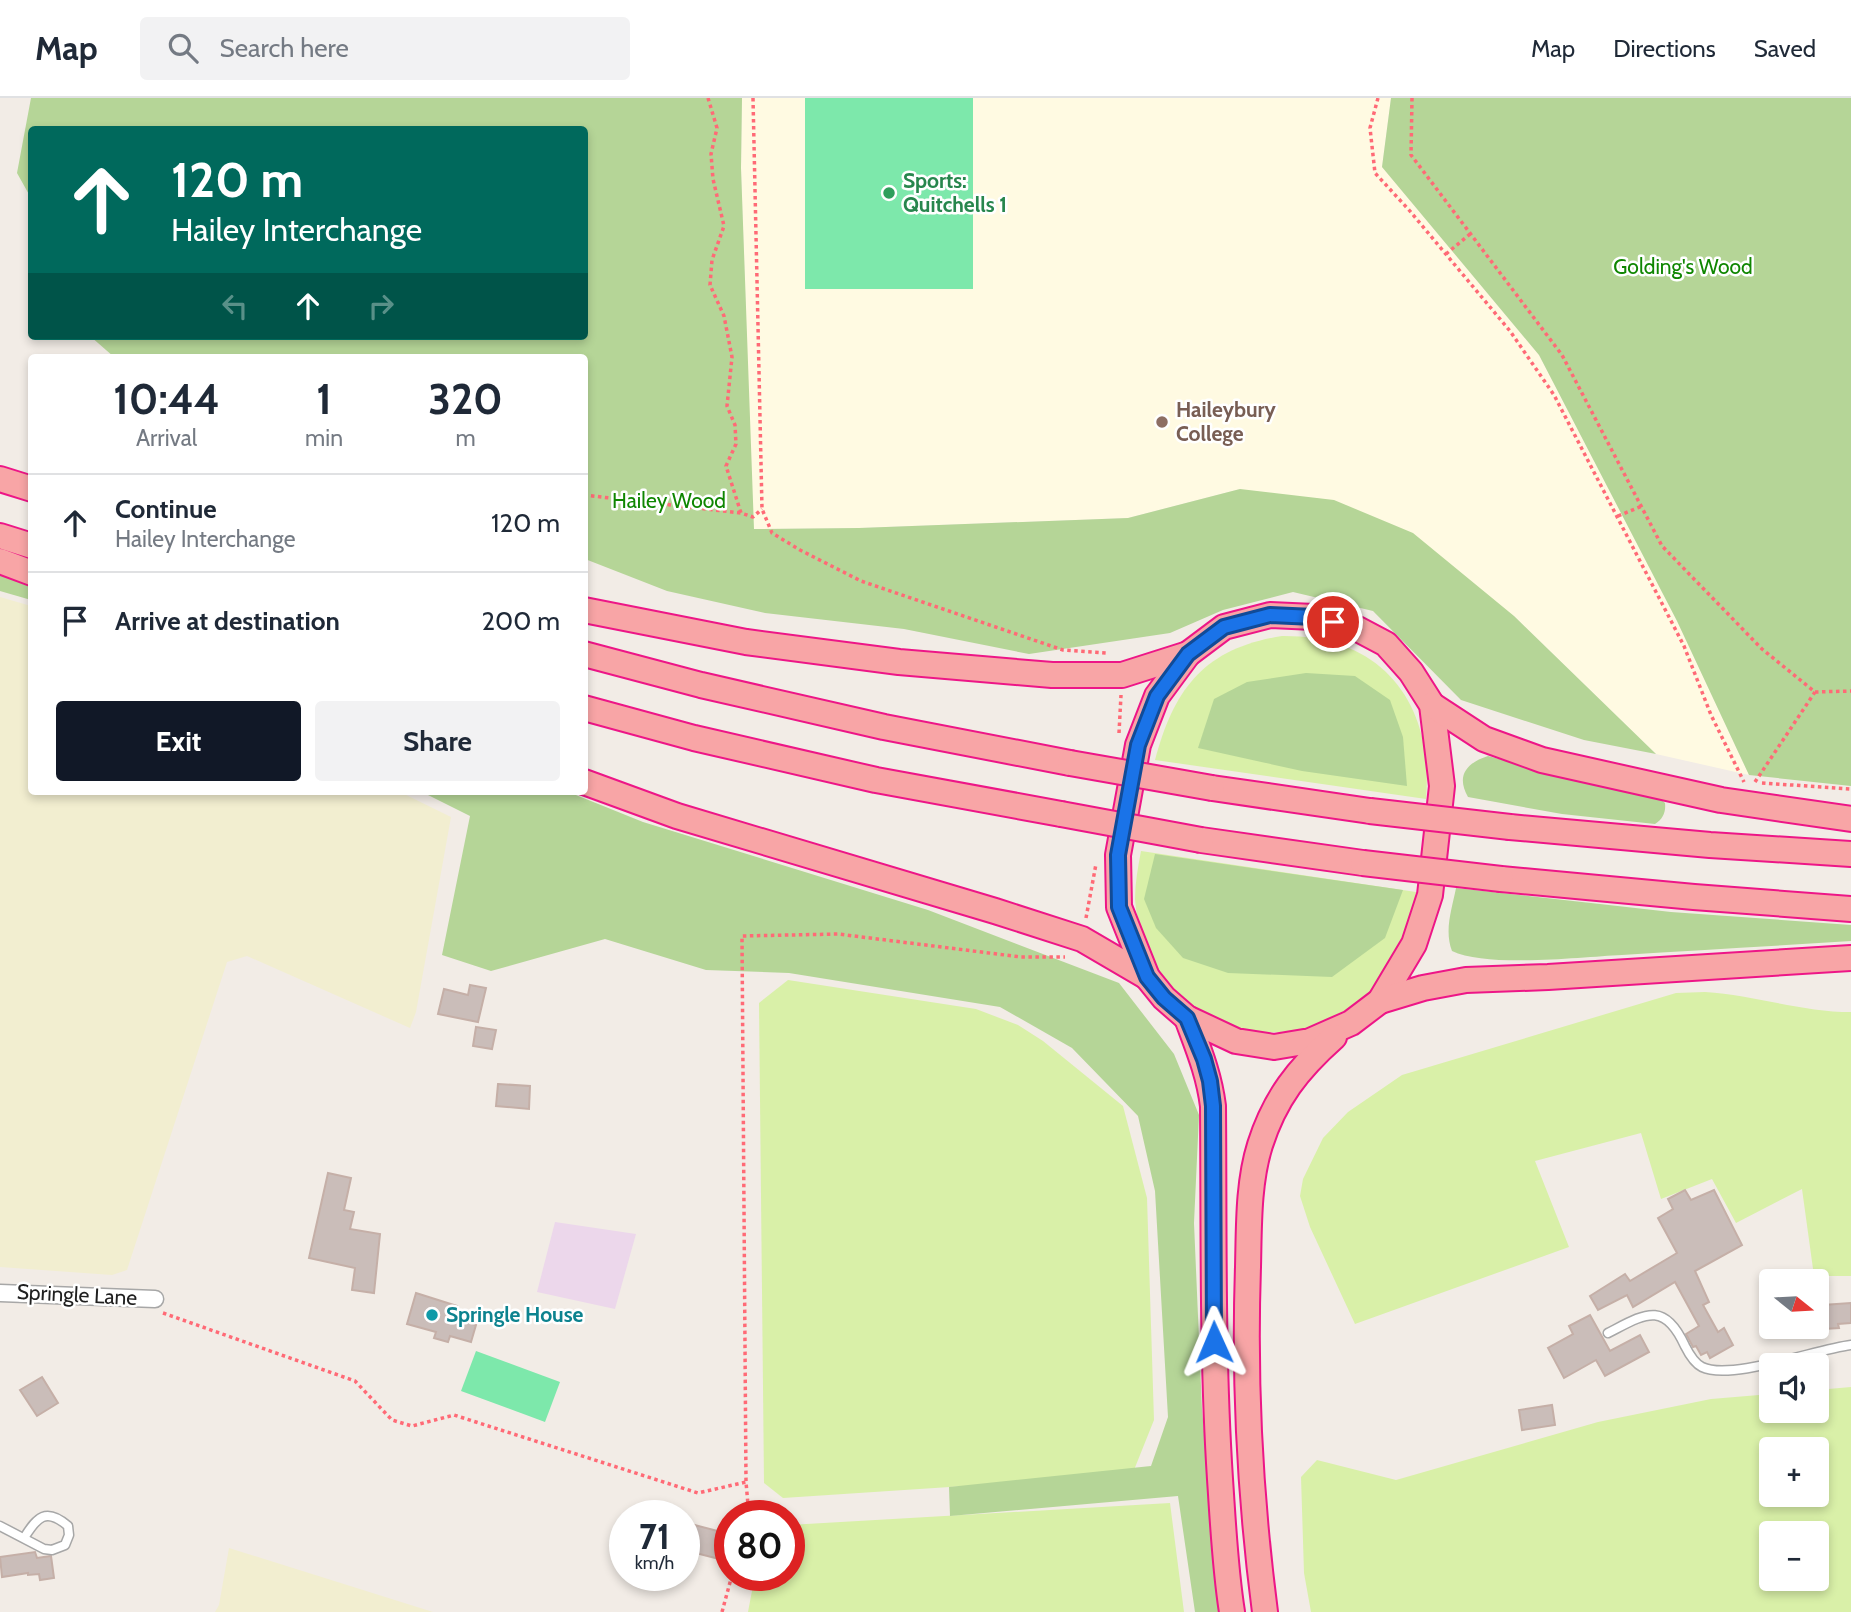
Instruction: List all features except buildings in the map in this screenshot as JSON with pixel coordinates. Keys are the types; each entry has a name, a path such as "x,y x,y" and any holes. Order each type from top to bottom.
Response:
{"highway":[{"path":"0,470 28,477"},
{"path":"0,479 28,488"},
{"path":"0,536 28,545"},
{"path":"0,561 28,572"},
{"path":"588,611 746,642 899,662 1052,675 1122,675 1188,654"},
{"path":"1351,1023 1310,1041 1274,1046 1236,1041 1187,1018 1164,998 1147,977 1119,907 1118,855 1138,745 1157,696 1188,654 1224,627 1270,615 1314,617 1352,626 1386,644 1411,672 1432,705 1484,739 1542,760 1720,800 1851,819"},
{"path":"588,655 701,685 884,727 1212,788 1370,811 1510,827 1710,845 1851,854"},
{"path":"1380,1002 1414,944 1430,895 1442,786 1432,705"},
{"path":"588,709 694,738 876,780 1200,840 1501,879 1851,909"},
{"path":"588,783 677,816 1082,939 1147,977"},
{"path":"1265,1612 1250,1474 1246,1307 1254,1170 1268,1122 1289,1082 1309,1060 1351,1023 1380,1002 1423,988 1466,980 1851,958"},
{"path":"1187,1018 1204,1059 1213,1106 1213,1316 1217,1428 1223,1537 1232,1612"}],"street":[{"name":"Springle Lane","path":"0,1293 156,1305"}],"lane":[{"path":"1608,1333 1639,1316 1656,1314 1674,1325 1689,1355 1702,1367 1724,1370 1783,1361 1851,1345"},
{"path":"0,1526 44,1549 52,1550 65,1545 69,1535 68,1526 52,1516 41,1516 24,1538"}],"path":[{"path":"708,98 717,128 711,154 713,179 724,226 712,260 710,285 724,316 732,357 727,406 735,425 736,444 726,466 741,513"},
{"path":"753,98 762,509 772,533 861,581 1063,650 1105,652 1122,675 1119,738"},
{"path":"1378,98 1370,128 1375,173 1510,331 1554,395 1684,646 1711,715 1744,782 1757,782 1815,692"},
{"path":"1412,98 1411,155 1562,355 1662,546 1762,649 1815,692 1851,691"},
{"path":"1446,254 1470,233"},
{"path":"588,495 741,513 753,517 762,509"},
{"path":"1618,517 1642,506"},
{"path":"1766,783 1851,789"},
{"path":"747,1500 742,936 838,934 1021,957 1079,957 1082,939"},
{"path":"156,1305 355,1381 392,1420 412,1426 454,1415 698,1493 746,1482"},
{"path":"722,1612 728,1591"}],"shaded area":[{"name":"Haileybury College","path":"742,98 1391,98 1382,167 1539,355 1677,621 1749,775 1656,754 1514,616 1240,489 1128,518 859,528 753,529 741,168"},
{"path":"0,597 28,605 28,795 406,795 451,817 416,1012 410,1028 247,956 227,962 127,1270 112,1275 0,1267"},
{"path":"555,1222 636,1234 615,1309 537,1292"},
{"path":"229,1548 433,1612 215,1612 219,1605"}],"green space":[{"name":"Hailey Wood","path":"31,98 742,98 741,168 754,529 1128,518 1240,489 1334,500 1413,533 1514,616 1656,754 1584,740 1461,700 1373,611 1293,592 1223,610 1170,633 1029,654 904,629 765,613 667,591 588,560 588,354 111,354 95,340 588,340 588,126 28,126 28,193 17,173"},
{"name":"Sports: Quitchells 1","path":"805,98 973,98 973,289 805,289"},
{"name":"Golding's Wood","path":"1391,98 1851,98 1851,786 1749,775 1677,621 1539,355 1382,167"},
{"path":"0,567 28,578 28,599 0,591"},
{"path":"1282,636 1317,639 1348,648 1374,662 1394,681 1410,705 1421,733 1426,764 1426,799 1155,760 1172,712 1183,692 1197,676 1232,650"},
{"path":"1306,673 1355,676 1390,700 1403,737 1407,786 1302,771 1198,748 1214,699 1247,682"},
{"path":"1488,756 1658,796 1665,803 1664,812 1655,824 1562,814 1468,797 1463,783 1465,771 1474,762"},
{"path":"428,795 576,795 643,822 928,910 1119,983 1174,1054 1199,1115 1194,1223 1202,1409 1220,1612 1195,1612 1178,1496 950,1516 949,1487 1151,1466 1168,1417 1155,1191 1138,1116 1072,1048 1000,1007 789,973 706,970 605,939 491,971 442,955 470,816"},
{"path":"1141,851 1416,892 1409,933 1387,973 1361,1000 1330,1019 1296,1030 1261,1032 1226,1024 1193,1006 1164,978 1148,951 1138,920 1135,899"},
{"path":"1155,854 1403,890 1385,938 1332,977 1228,973 1183,958 1156,928 1144,899"},
{"path":"1456,888 1671,912 1851,925 1851,941 1559,959 1487,959 1452,951 1449,927"},
{"path":"788,980 976,1009 1018,1025 1043,1041 1123,1106 1147,1198 1154,1420 1132,1475 783,1498 764,1483 759,1003"},
{"path":"1705,992 1742,996 1814,1009 1851,1012 1851,1276 1829,1276 1829,1269 1813,1269 1802,1189 1736,1223 1712,1179 1661,1199 1641,1133 1535,1161 1569,1247 1355,1324 1310,1227 1300,1196 1303,1179 1323,1138 1348,1112 1402,1075 1676,993"},
{"path":"476,1351 560,1382 545,1422 461,1391"},
{"path":"1851,1387 1851,1612 1311,1612 1304,1573 1301,1477 1317,1460 1396,1480 1598,1422 1711,1399 1759,1395 1759,1423 1829,1423 1829,1389"},
{"path":"1170,1503 1184,1612 748,1612 752,1591 805,1591 805,1524"}],"place":[{"name":"Sports: Quitchells 1","path":"889,193"},
{"name":"Haileybury College","path":"1162,422"},
{"name":"Springle House","path":"432,1315"}],"route":[{"path":"1214,1342 1213,1106 1210,1081 1187,1018 1164,998 1147,977 1119,907 1118,855 1138,745 1157,696 1188,654 1224,627 1270,615 1314,617 1333,622"}]}
